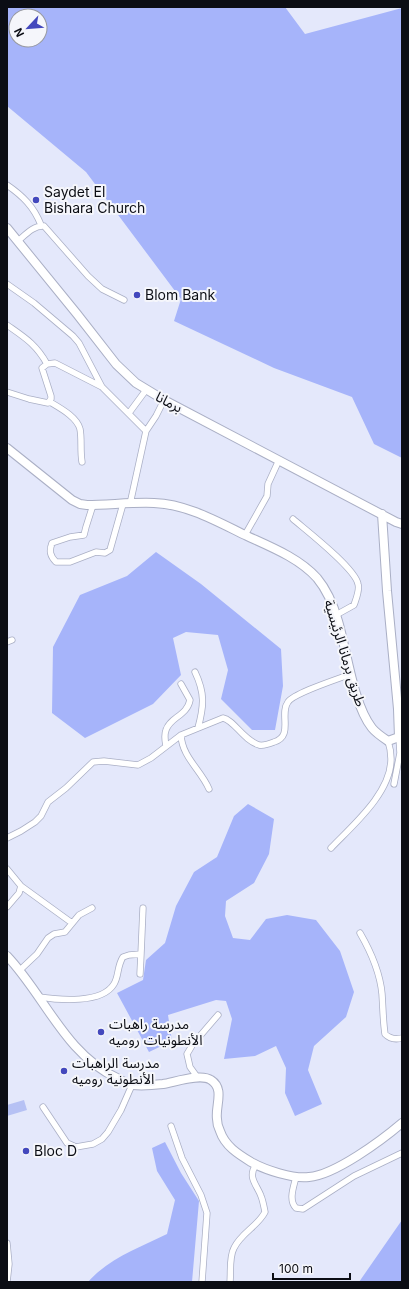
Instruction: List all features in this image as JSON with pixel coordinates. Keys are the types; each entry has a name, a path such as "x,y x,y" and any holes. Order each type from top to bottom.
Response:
{"street":[{"path":"7,185 24,198 33,208 41,225 50,231 88,276 102,289 124,300"},
{"path":"18,241 41,225"},
{"name":"برمانا","path":"7,228 116,364 136,383 164,400 382,514"},
{"path":"7,284 34,303 73,336 79,343 102,388"},
{"path":"7,325 28,339 35,346 47,364"},
{"path":"50,402 51,396 42,368 47,364 54,363 102,388 146,431"},
{"path":"129,413 146,390"},
{"path":"7,392 45,403 50,402 76,421 80,431 80,451 82,462"},
{"path":"93,505 84,535 70,536 52,543 50,548 51,557 56,562 70,562 96,552 105,553 110,550 127,504 146,431 161,408 164,400"},
{"name":"طريق برمانا الرئيسية","path":"7,448 72,500 80,504 154,503 185,509 245,535 301,564 317,578 328,594 336,615 362,712 372,728 388,741"},
{"path":"245,535 267,496 268,484 279,460"},
{"path":"394,784 400,753 398,709 387,591 382,514 400,522"},
{"path":"293,518 331,551 356,578 359,585 354,605 336,615"},
{"path":"195,672 203,694 202,714 198,728"},
{"path":"7,838 35,822 48,802 66,788 93,762 104,761 138,765 151,758 181,735 223,718 227,719 250,740 260,745 267,745 278,741 286,728 285,711 286,704 290,699 299,694 351,674"},
{"path":"166,746 166,728 186,711 189,706 190,700 181,684"},
{"path":"181,735 182,746 185,753 204,779 209,789"},
{"path":"331,848 382,791 387,779 391,760 388,741 399,736"},
{"path":"7,869 21,886 72,923"},
{"path":"7,907 19,894 21,886"},
{"path":"20,970 37,954 48,938 54,934 65,932 79,915 92,908"},
{"path":"140,974 143,908"},
{"path":"360,933 369,948 379,978 382,993 385,1034 389,1038 402,1038"},
{"path":"39,997 73,1000 104,994 114,985 123,957 141,954"},
{"path":"7,956 20,970 61,1029 85,1058 110,1076 132,1085 164,1084 198,1078 208,1078 216,1084 219,1093 216,1119 224,1140 236,1153 256,1165 296,1177 310,1177 337,1167 357,1156 402,1123"},
{"path":"198,1078 190,1067 187,1054 193,1044 218,1015"},
{"path":"43,1108 67,1144 76,1147 93,1144 102,1139 108,1132 121,1110 132,1085"},
{"path":"171,1126 182,1158 201,1195 207,1212 202,1282"},
{"path":"296,1177 292,1204 296,1208 303,1209 354,1176 402,1153"},
{"path":"230,1282 231,1262 234,1248 265,1212 261,1196 252,1178 252,1169 256,1165"},
{"path":"7,1243 9,1264 7,1282"}],"shaded area":[{"path":"7,7 285,7 305,34 402,8 402,458 374,444 352,397 274,368 174,321 181,299 86,172 7,106"},
{"path":"156,552 201,584 281,649 283,686 275,730 252,730 221,699 228,670 218,635 186,632 173,638 181,675 153,704 85,738 52,713 53,647 80,595 127,576"},
{"path":"248,804 274,819 269,854 254,883 226,901 225,916 233,938 250,940 266,919 287,915 316,920 340,951 354,992 346,1017 314,1046 308,1070 322,1104 295,1116 285,1093 286,1068 276,1046 255,1056 224,1059 232,1019 226,1001 216,1000 168,1015 172,1041 149,1052 117,993 143,980 146,960 165,943 176,906 194,872 217,857 234,816"},
{"path":"24,1100 27,1110 7,1116 7,1105"},
{"path":"165,1142 181,1173 199,1201 192,1282 88,1282 105,1266 135,1249 167,1234 175,1200 157,1171 152,1148"},
{"path":"402,1220 402,1282 359,1282"}],"place":[{"name":"Saydet El Bishara Church","path":"36,200"},
{"name":"Blom Bank","path":"137,295"},
{"name":"مدرسة راهبات الأنطونيات روميه","path":"101,1032"},
{"name":"مدرسة الراهبات الأنطونية روميه","path":"64,1071"},
{"name":"Bloc D","path":"26,1151"}]}
